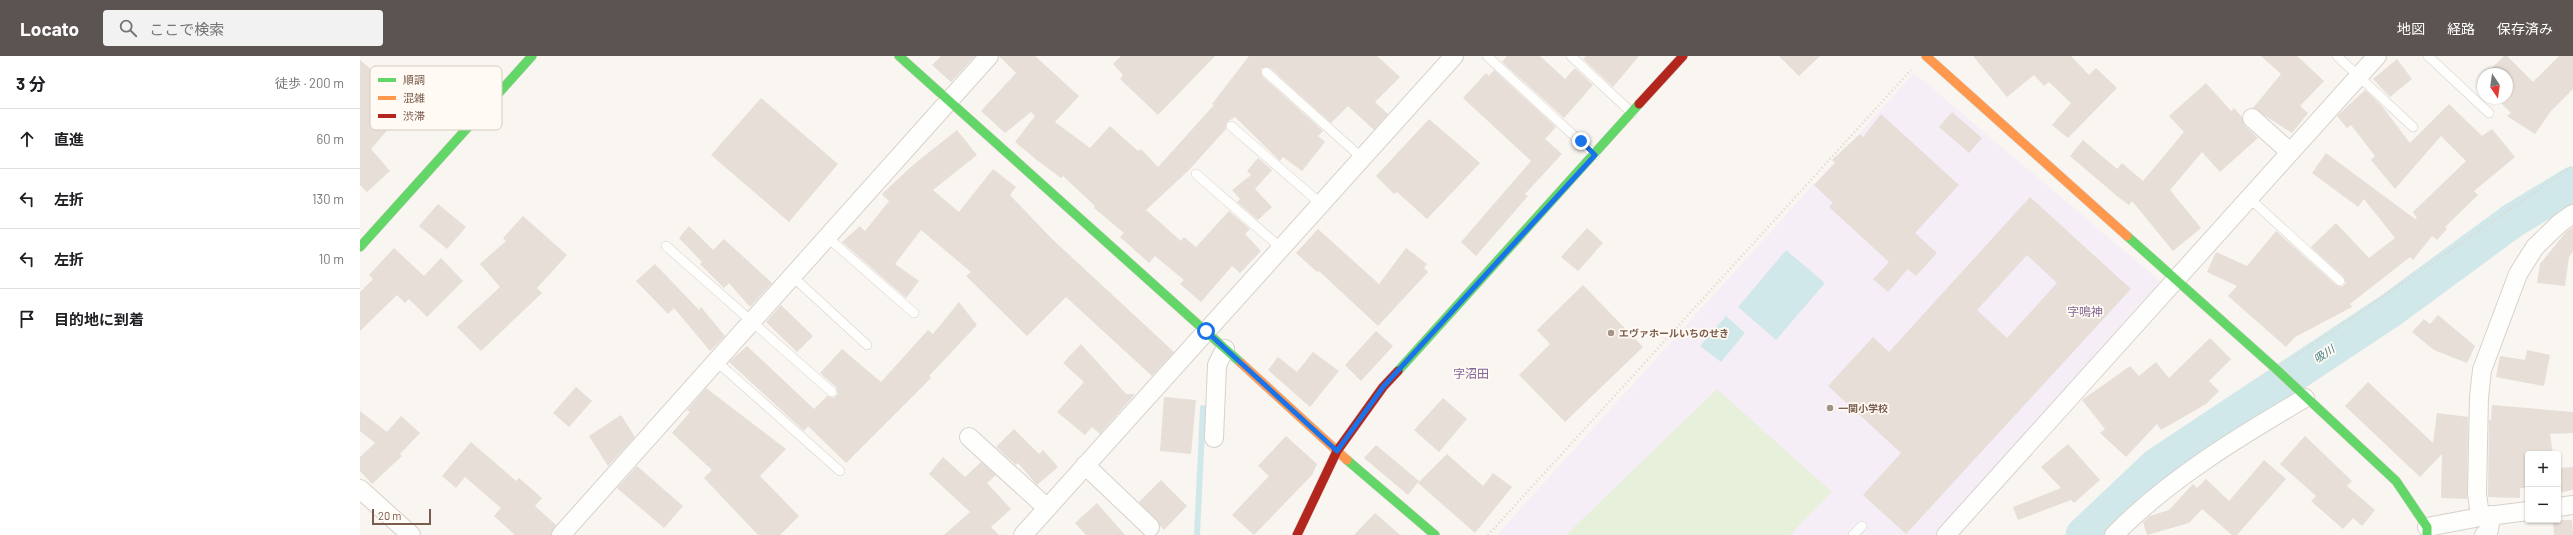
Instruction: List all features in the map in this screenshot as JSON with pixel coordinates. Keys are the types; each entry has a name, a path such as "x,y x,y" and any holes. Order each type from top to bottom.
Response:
{"street":[{"path":"502,89 532,56"},
{"path":"899,56 1206,331 1337,451 1435,535"},
{"path":"561,535 989,56"},
{"path":"1023,535 1454,56"},
{"path":"1297,535 1337,451 1383,387 1684,56"},
{"path":"1926,56 2278,371 2302,395 2396,480 2427,531 2486,516 2525,511"},
{"path":"1946,535 2174,279 2377,56"},
{"path":"2252,118 2290,152"},
{"path":"360,247 465,130"},
{"path":"2484,535 2489,530 2486,516 2477,493 2479,397 2482,370 2518,274 2535,247 2560,223 2573,214"},
{"path":"1214,438 1217,365 1225,349"},
{"path":"2114,535 2143,506 2221,449 2302,395"},
{"path":"969,437 1048,508"},
{"path":"1086,465 1150,527"},
{"path":"361,491 409,534"},
{"path":"2561,507 2573,505"}],"lane":[{"path":"1487,56 1595,155"},
{"path":"1571,56 1632,113"},
{"path":"2336,56 2413,127"},
{"path":"2428,56 2489,113"},
{"path":"1266,72 1362,158"},
{"path":"1231,126 1320,204"},
{"path":"1196,174 1281,248"},
{"path":"2248,197 2340,281"},
{"path":"827,237 914,313"},
{"path":"666,246 832,392"},
{"path":"792,276 867,345"},
{"path":"716,361 840,471"},
{"path":"1853,535 1862,526"}],"path":[{"path":"1488,535 1914,66"},
{"path":"2278,371 2573,166"}],"shaded area":[{"name":"一関小学校","path":"1914,73 2160,281 1934,535 1497,535"}],"green space":[{"path":"1717,389 1832,492 1790,535 1566,535"}],"water":[{"path":"1786,250 1825,283 1776,340 1738,307"},
{"path":"1726,316 1745,333 1721,362 1700,346"}],"building":[{"path":"941,56 975,56 951,82 932,65"},
{"path":"999,56 1035,56 1079,96 1055,122 1090,148 1110,126 1138,151 1141,149 1158,167 1214,105 1212,104 1249,56 1377,56 1400,77 1375,102 1388,114 1374,130 1348,106 1331,123 1270,68 1261,68 1262,76 1323,131 1318,136 1325,142 1302,171 1283,157 1280,161 1235,117 1227,122 1226,129 1189,170 1146,210 1181,241 1184,237 1196,247 1229,211 1250,229 1245,234 1261,251 1240,273 1232,266 1201,302 1180,284 1184,280 1155,256 1149,263 1120,237 1124,233 1094,208 1095,206 1063,176 1061,178 1015,142 1035,116 1031,112 1005,133 981,111 1016,73"},
{"path":"1121,56 1215,56 1158,115 1120,79 1123,75 1113,64"},
{"path":"1507,56 1540,56 1565,79 1575,68 1593,85 1564,118 1502,62"},
{"path":"1586,56 1639,56 1613,87 1583,59"},
{"path":"1779,56 1820,56 1799,76"},
{"path":"1973,56 2071,56 2089,75 2096,68 2117,88 2068,138 2052,125 2071,103 2049,82 2044,86 2034,75 2007,97"},
{"path":"2261,56 2297,56 2324,81 2300,106 2308,113 2292,133 2253,108 2281,74"},
{"path":"2504,56 2507,56 2533,82 2559,56 2573,56 2573,89 2551,111 2535,134 2507,116 2511,113 2502,104 2513,104 2513,68 2492,68"},
{"path":"2397,59 2412,79 2390,97 2373,79"},
{"path":"360,60 370,68 370,130 388,130 371,149 390,171 367,192 360,185"},
{"path":"1494,70 1556,127 1545,139 1562,154 1525,194 1528,196 1476,256 1461,242 1531,161 1463,98 1486,73 1489,76"},
{"path":"2206,83 2231,111 2234,108 2242,117 2245,126 2258,138 2220,172 2202,152 2170,190 2201,228 2173,251 2132,201 2129,205 2070,156 2083,140 2117,169 2122,163 2143,181 2184,132 2169,116"},
{"path":"2365,90 2381,105 2410,143 2449,104 2482,136 2492,129 2515,157 2474,191 2478,195 2445,227 2447,229 2437,240 2432,236 2413,260 2410,257 2350,304 2352,307 2295,337 2286,347 2228,296 2237,286 2207,272 2216,252 2247,266 2276,231 2336,285 2342,287 2346,283 2344,277 2311,247 2336,223 2369,258 2395,238 2364,199 2358,207 2312,173 2326,153 2415,219 2417,218 2413,212 2466,161 2441,136 2395,189 2371,160 2375,156 2351,125 2347,128 2337,116"},
{"path":"761,98 838,164 789,222 711,155"},
{"path":"1952,112 1982,138 1969,153 1939,127"},
{"path":"1881,114 1959,185 1915,233 1937,253 1916,276 1908,269 1888,292 1873,279 1889,262 1829,207 1833,203 1814,185 1835,163 1832,160 1860,134 1863,137"},
{"path":"1429,119 1480,163 1427,219 1397,192 1394,194 1376,176"},
{"path":"957,130 977,155 933,190 959,212 993,169 1016,187 1010,195 1051,238 1174,352 1152,376 1066,297 1027,336 966,276 971,272 921,230 895,264 919,281 906,298 842,242 860,226 865,231 889,201 882,194 913,165"},
{"path":"1258,158 1272,170 1255,189 1272,207 1258,220 1237,202 1240,199 1232,190 1251,175 1247,171"},
{"path":"2030,197 2131,289 1906,534 1863,495 1901,453 1828,386 1873,337 1889,352","holes":["2027,255 2057,283 2007,338 1977,310"]},
{"path":"438,204 466,227 447,249 419,226"},
{"path":"523,216 567,255 537,288 542,293 481,351 457,327 500,287 480,264 506,241 503,238"},
{"path":"689,226 713,250 724,239 772,283 750,307 729,283 724,288 700,264 702,262 679,238"},
{"path":"2573,227 2573,251 2569,257 2565,286 2537,283 2540,264 2566,232"},
{"path":"1587,228 1603,243 1578,271 1561,257"},
{"path":"1318,229 1379,284 1406,248 1427,264 1424,268 1428,272 1378,326 1319,271 1317,272 1296,253"},
{"path":"394,248 424,276 441,258 463,281 427,317 409,299 405,303 397,295 360,331 360,292 373,279 369,275"},
{"path":"655,264 699,310 701,307 725,336 710,351 674,308 668,314 636,281"},
{"path":"1583,285 1643,347 1565,422 1519,375 1550,344 1537,330"},
{"path":"959,302 977,325 929,376 931,378 846,463 808,426 804,431 729,362 747,346 814,409 827,396 834,398 838,394 836,387 820,373 842,349 881,382 928,330 933,334"},
{"path":"781,305 813,336 797,352 766,322"},
{"path":"2438,315 2475,346 2467,363 2434,350 2412,332 2424,319 2430,324"},
{"path":"1376,331 1393,346 1361,381 1345,365"},
{"path":"2210,338 2231,359 2209,381 2219,391 2206,404 2161,430 2157,424 2126,457 2100,433 2105,429 2082,400 2130,366 2139,376 2156,362 2169,378"},
{"path":"1081,344 1126,394 1135,394 1100,434 1092,427 1085,435 1057,412 1084,382 1063,363"},
{"path":"2527,350 2550,355 2544,386 2496,377 2500,356 2525,360"},
{"path":"1313,352 1339,371 1310,407 1268,370 1278,357 1297,372"},
{"path":"2368,382 2433,443 2437,413 2468,417 2467,499 2441,498 2442,454 2420,477 2345,406"},
{"path":"576,387 592,401 569,427 553,413"},
{"path":"706,388 786,449 760,476 799,516 780,535 758,535 704,478 712,470 672,433 690,412 687,410"},
{"path":"1164,397 1196,400 1191,454 1160,451"},
{"path":"1443,398 1467,419 1439,452 1414,430"},
{"path":"2492,405 2573,412 2573,433 2550,434 2553,451 2525,451 2525,488 2520,488 2520,498 2488,497 2489,420 2491,420"},
{"path":"360,411 387,432 401,416 420,433 400,454 402,456 372,484 360,471 360,457 375,443 360,431"},
{"path":"621,415 635,437 608,466 589,436"},
{"path":"1014,429 1039,454 1043,450 1058,467 1037,485 1018,463 1016,465 996,447"},
{"path":"1286,436 1317,464 1312,475 1254,535 1232,515 1269,476 1258,466"},
{"path":"2305,436 2352,481 2347,486 2375,510 2362,526 2353,518 2343,529 2311,501 2316,496 2280,464"},
{"path":"471,442 516,481 519,478 542,498 535,506 556,525 551,535 515,535 494,516 501,508 465,477 456,488 442,476"},
{"path":"2068,444 2100,480 2074,503 2071,500 2018,520 2013,507 2061,488 2041,467"},
{"path":"1376,445 1419,481 1408,495 1364,458"},
{"path":"1447,454 1483,486 1493,473 1512,487 1475,533 1418,483"},
{"path":"943,457 965,477 981,462 996,475 987,483 1011,509 991,527 999,535 944,535 970,512 929,474"},
{"path":"2264,460 2286,479 2237,535 2232,535 2202,509 2189,523 2147,535 2143,522 2150,516 2169,510 2193,484 2197,488 2206,479 2229,501"},
{"path":"637,466 683,506 664,528 617,488"},
{"path":"2573,467 2573,490 2561,492 2561,468"},
{"path":"1161,480 1187,506 1164,530 1139,502"},
{"path":"1097,503 1125,535 1086,535 1075,523"},
{"path":"1375,513 1400,535 1354,535"},
{"path":"2561,520 2572,520 2573,535 2554,535 2553,523 2561,523"}],"waterway":[{"name":"吸川","path":"2083,535 2157,465 2391,310 2512,221 2573,184"},
{"path":"1197,535 1203,408"}],"traffic: fast":[{"path":"502,89 532,56"},
{"path":"899,56 1241,363"},
{"path":"1398,371 1639,104"},
{"path":"360,247 465,130"},
{"path":"2127,236 2276,369 2396,481 2427,527 2427,535"},
{"path":"1347,460 1435,535"}],"traffic: slow":[{"path":"1926,56 2127,236"},
{"path":"1241,363 1347,460"}],"traffic: jam":[{"path":"1639,104 1683,56"},
{"path":"1297,535 1337,451 1383,387 1398,371"}],"place":[{"name":"エヴァホールいちのせき","path":"1611,333"},
{"name":"一関小学校","path":"1830,408"}],"district":[{"name":"字鳴神","path":"2085,312"},
{"name":"字沼田","path":"1471,374"}],"route":[{"path":"1206,331 1325,438 1337,451 1383,387 1595,155 1581,141"}]}
